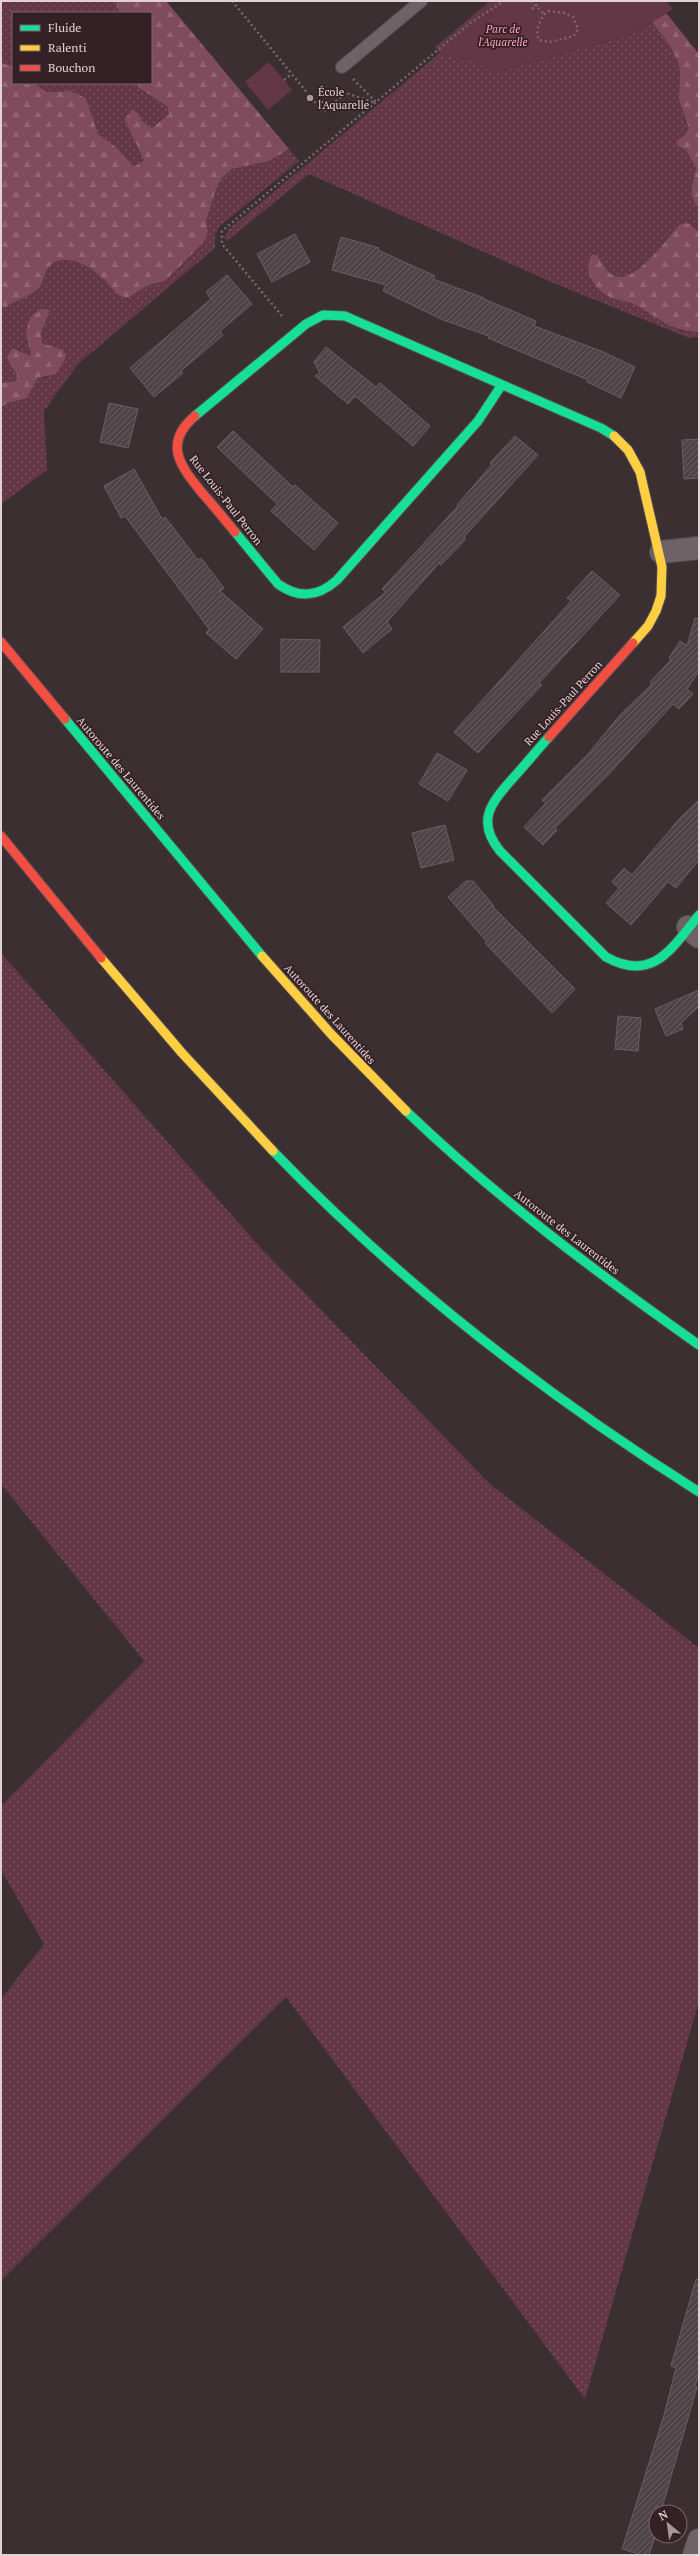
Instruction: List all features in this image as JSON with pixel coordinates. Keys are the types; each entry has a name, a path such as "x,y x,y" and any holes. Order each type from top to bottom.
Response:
{"main road":[{"name":"Rue Louis-Paul Perron","path":"502,386 478,421 337,580 325,590 310,596 290,593 278,584 186,473 177,455 177,441 187,424 306,324 323,315 345,316 502,386 601,428 626,446 637,466 661,552 663,587 654,616 497,796 488,809 486,821 491,840 500,851 606,957 620,966 635,968 655,962 695,926"},
{"name":"Autoroute des Laurentides","path":"1,642 233,922 309,1010 379,1085 447,1148 525,1216 601,1276 699,1345"},
{"path":"1,836 198,1072 270,1148 357,1234 447,1312 521,1371 624,1443 699,1492"}],"street":[{"path":"661,552 699,548"},
{"path":"694,2555 699,2540"}],"lane":[{"path":"342,67 421,1"}],"path":[{"path":"232,1 324,112 346,93 350,96 376,103"},
{"path":"286,321 222,244 221,234 470,23 504,1"},
{"path":"531,1 535,7 544,14"},
{"path":"551,11 570,15 577,24 576,33 572,38 541,42 537,35 544,14 551,11"},
{"path":"284,80 292,74"},
{"path":"361,88 376,103"}],"green space":[{"path":"1,1 116,1 121,12 12,12 12,66 1,63"},
{"path":"116,1 166,1 289,149 269,161 232,169 222,178 216,189 206,221 208,232 203,243 165,281 151,284 127,298 116,294 96,272 86,266 65,260 56,262 48,268 41,286 36,291 5,308 1,305 1,63 12,66 12,84 35,84 47,92 71,91 86,98 98,134 116,147 134,167 144,160 124,119 132,110 138,113 143,122 152,128 169,114 167,106 139,88 137,84 152,84 152,12 120,12 117,8"},
{"name":"Parc de l'Aquarelle","path":"490,1 666,1 673,9 633,34 493,73 472,59 442,56 435,47"},
{"path":"666,13 699,54 699,208 695,204 692,194 692,184 696,168 686,150 678,146 676,141 684,136 689,128 679,100 680,70 678,61 668,43 652,22"},
{"path":"652,22 668,43 678,61 680,70 679,100 689,128 678,146 686,150 696,168 692,184 692,194 695,204 699,208 699,232 689,223 680,224 650,259 631,274 622,277 613,275 606,269 597,255 590,279 608,296 635,305 681,331 699,332 699,337 689,338 558,285 309,174 227,241 224,238 229,229 440,53 442,56 472,59 493,73 633,34"},
{"path":"269,62 292,90 268,110 245,82"},
{"path":"35,84 137,84 139,88 167,106 169,114 152,128 143,122 138,113 124,118 144,160 134,167 116,147 98,134 86,98 71,91 47,92"},
{"path":"289,149 299,161 220,226 215,235 215,248 78,364 44,411 47,470 1,504 1,408 5,404 27,398 38,378 46,378 63,350 42,343 41,334 50,310 26,340 31,352 30,356 23,354 19,349 10,365 17,374 16,381 1,383 1,305 5,308 32,293 41,285 48,268 56,262 65,260 86,266 96,272 116,294 127,298 151,284 165,281 203,243 208,232 206,221 216,189 222,178 232,169 269,161"},
{"path":"689,223 699,232 699,332 690,332 666,324 634,304 608,296 598,288 591,278 588,267 592,255 597,255 606,269 613,275 622,277 631,274 650,259 680,224"},
{"path":"42,309 50,310 41,334 42,343 63,350 66,357 56,374 38,378 27,398 5,404 1,408 1,377 2,383 16,381 17,374 10,365 7,356 13,348 30,356 31,352 27,340 27,328 32,317 36,312"},
{"path":"1,953 260,1247 489,1483 699,1648 699,2001 585,2399 286,1997 1,2281 1,1999 44,1944 1,1870 1,1806 144,1661 1,1484"}],"building":[{"path":"295,234 310,262 272,282 257,254"},
{"path":"341,237 379,248 378,250 435,276 433,279 484,298 536,321 534,326 601,351 635,367 621,398 587,382 588,380 488,338 489,336 443,320 383,291 386,285 332,270"},
{"path":"227,275 252,304 220,331 223,335 181,371 183,373 154,397 130,368 211,299 206,292"},
{"path":"326,347 376,387 380,383 430,426 413,446 355,396 348,404 315,376 320,373 314,362"},
{"path":"109,403 138,409 128,448 100,442"},
{"path":"233,431 293,487 295,485 338,523 314,550 271,511 277,504 217,447"},
{"path":"515,436 538,455 464,537 466,539 441,565 439,563 387,622 392,629 363,653 343,627 386,592 382,589 458,506 457,505 492,464 490,463"},
{"path":"699,439 699,478 684,479 682,440"},
{"path":"134,469 162,519 165,517 198,560 201,558 224,588 220,591 263,629 236,659 206,633 209,629 125,516 121,518 104,486"},
{"path":"592,571 620,595 539,683 542,685 478,753 454,732 571,601 567,598"},
{"path":"695,618 699,619 699,671 687,689 693,694 679,709 673,704 609,774 555,828 557,830 543,845 524,827 546,803 542,800 588,754 620,715 652,684 650,682 671,660 669,658 680,641 687,646"},
{"path":"281,639 320,640 319,672 281,672"},
{"path":"437,753 467,770 448,801 419,784"},
{"path":"699,800 699,860 676,888 668,882 631,925 606,903 619,888 612,882 624,868 632,875 680,818"},
{"path":"445,825 454,860 421,868 412,833"},
{"path":"466,881 473,881 494,906 493,907 575,989 552,1013 485,943 487,942 448,897"},
{"path":"699,990 699,1006 681,1023 683,1029 666,1036 655,1009"},
{"path":"618,1016 641,1018 638,1051 615,1049"},
{"path":"696,2279 699,2280 699,2373 695,2386 697,2387 663,2504 648,2504 648,2544 653,2544 649,2555 642,2555 622,2549 664,2415 676,2368 671,2366"}],"traffic: fast":[{"path":"195,416 306,324 323,315 345,316 601,428 614,436"},
{"path":"235,532 278,584 286,589 301,594 316,593 323,590 337,580 478,421 501,386"},
{"path":"65,719 262,956"},
{"path":"549,737 506,786 493,803 489,812 489,830 500,851 606,957 622,964 637,966 649,964 660,958 680,939 699,915"},
{"path":"406,1111 476,1174 548,1234 699,1345"},
{"path":"273,1151 321,1200 371,1246 476,1334 585,1416 641,1455 699,1492"}],"traffic: slow":[{"path":"614,436 628,450 640,472 662,567 661,596 656,611 648,626 633,643"},
{"path":"262,956 331,1034 406,1111"},
{"path":"101,958 182,1053 273,1151"}],"traffic: jam":[{"path":"195,416 185,426 179,436 177,446 178,455 188,474 235,532"},
{"path":"1,642 65,719"},
{"path":"549,737 633,643"},
{"path":"1,836 101,958"}],"place":[{"name":"École l'Aquarelle","path":"310,98"}]}
